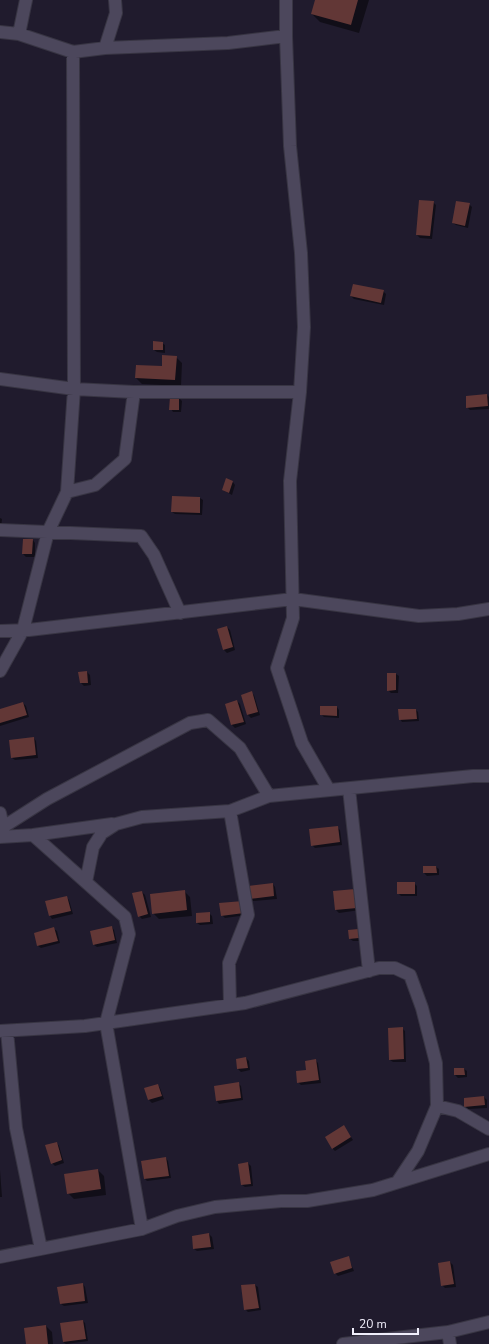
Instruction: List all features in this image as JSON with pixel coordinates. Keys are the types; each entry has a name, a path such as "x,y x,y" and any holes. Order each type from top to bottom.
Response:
{"street":[{"path":"19,34 26,0"},
{"path":"104,48 116,13 115,0"},
{"path":"286,0 290,146 300,252 304,327 300,392 290,481 293,618 277,668 302,743 329,790"},
{"path":"0,32 19,34 73,52 104,48 205,45 286,36"},
{"path":"0,671 23,630 48,532 67,492 74,389 73,52"},
{"path":"0,379 74,389 134,392 300,392"},
{"path":"67,492 95,485 125,459 134,392"},
{"path":"0,530 141,536 154,555 180,613"},
{"path":"0,631 23,630 180,613 293,599 420,616 458,614 489,609"},
{"path":"1,831 47,800 190,723 208,720 240,748 269,796"},
{"path":"1,831 34,835 116,824 142,817 230,811 269,796 473,776 489,776"},
{"path":"349,789 369,971"},
{"path":"230,811 248,915 229,963 230,1005"},
{"path":"0,813 1,831"},
{"path":"86,882 93,847 102,833 116,824"},
{"path":"34,835 125,917 129,934 106,1023 142,1229"},
{"path":"41,1249 16,1128 3,1031 106,1023 230,1005 379,968 395,968 410,975 422,1008 436,1063 438,1106 418,1151 398,1181"},
{"path":"438,1106 458,1111 489,1129"},
{"path":"0,1257 142,1229 177,1216 215,1207 281,1201 307,1201 373,1190 489,1154"},
{"path":"343,1344 448,1332 489,1322"},
{"path":"448,1332 450,1344"}],"building":[{"path":"315,0 358,0 351,25 311,14"},
{"path":"419,200 434,201 430,236 416,235"},
{"path":"456,201 470,203 465,226 452,223"},
{"path":"353,284 384,290 381,303 350,296"},
{"path":"153,341 163,342 163,350 153,350"},
{"path":"162,355 177,356 175,380 135,378 136,365 162,366"},
{"path":"487,394 488,406 466,408 466,396"},
{"path":"170,397 179,397 179,410 169,410"},
{"path":"226,478 233,481 229,493 222,490"},
{"path":"172,496 200,497 200,513 171,512"},
{"path":"23,539 33,539 32,554 22,554"},
{"path":"227,626 233,647 223,650 217,629"},
{"path":"87,671 88,683 80,683 78,672"},
{"path":"387,673 396,673 396,690 387,691"},
{"path":"252,691 258,712 247,715 241,695"},
{"path":"237,700 244,722 231,725 225,704"},
{"path":"23,702 27,715 0,723 0,709"},
{"path":"320,706 337,706 337,716 320,715"},
{"path":"398,709 416,709 417,719 399,720"},
{"path":"34,737 36,755 11,758 9,740"},
{"path":"338,826 340,842 311,846 309,829"},
{"path":"423,866 436,866 437,873 423,873"},
{"path":"397,882 415,882 415,894 397,894"},
{"path":"273,883 274,896 249,899 248,886"},
{"path":"355,889 357,908 335,910 333,891"},
{"path":"185,890 187,910 152,914 150,894"},
{"path":"142,891 148,914 138,917 132,893"},
{"path":"67,896 71,911 49,916 45,901"},
{"path":"243,901 244,913 221,916 219,903"},
{"path":"210,912 210,922 196,923 196,913"},
{"path":"112,926 115,940 93,945 90,931"},
{"path":"54,927 58,941 37,946 34,933"},
{"path":"358,929 359,938 349,939 348,930"},
{"path":"403,1027 404,1059 389,1060 388,1028"},
{"path":"246,1057 248,1068 237,1069 236,1059"},
{"path":"316,1059 319,1080 297,1083 296,1071 306,1070 305,1061"},
{"path":"454,1068 464,1068 465,1075 454,1075"},
{"path":"239,1082 241,1098 216,1101 214,1086"},
{"path":"158,1084 162,1096 148,1100 144,1088"},
{"path":"484,1096 485,1105 464,1107 464,1098"},
{"path":"344,1125 351,1137 332,1149 325,1137"},
{"path":"57,1142 62,1160 51,1164 45,1145"},
{"path":"166,1157 169,1176 144,1179 141,1161"},
{"path":"248,1162 251,1184 241,1185 238,1164"},
{"path":"98,1169 101,1189 67,1194 64,1174"},
{"path":"209,1233 211,1247 193,1249 192,1236"},
{"path":"349,1256 352,1268 334,1274 330,1262"},
{"path":"450,1261 454,1284 441,1286 438,1263"},
{"path":"83,1283 85,1301 60,1304 57,1287"},
{"path":"255,1284 259,1308 244,1310 241,1285"},
{"path":"83,1320 86,1339 63,1342 60,1323"},
{"path":"46,1325 48,1344 26,1344 24,1328"}]}
